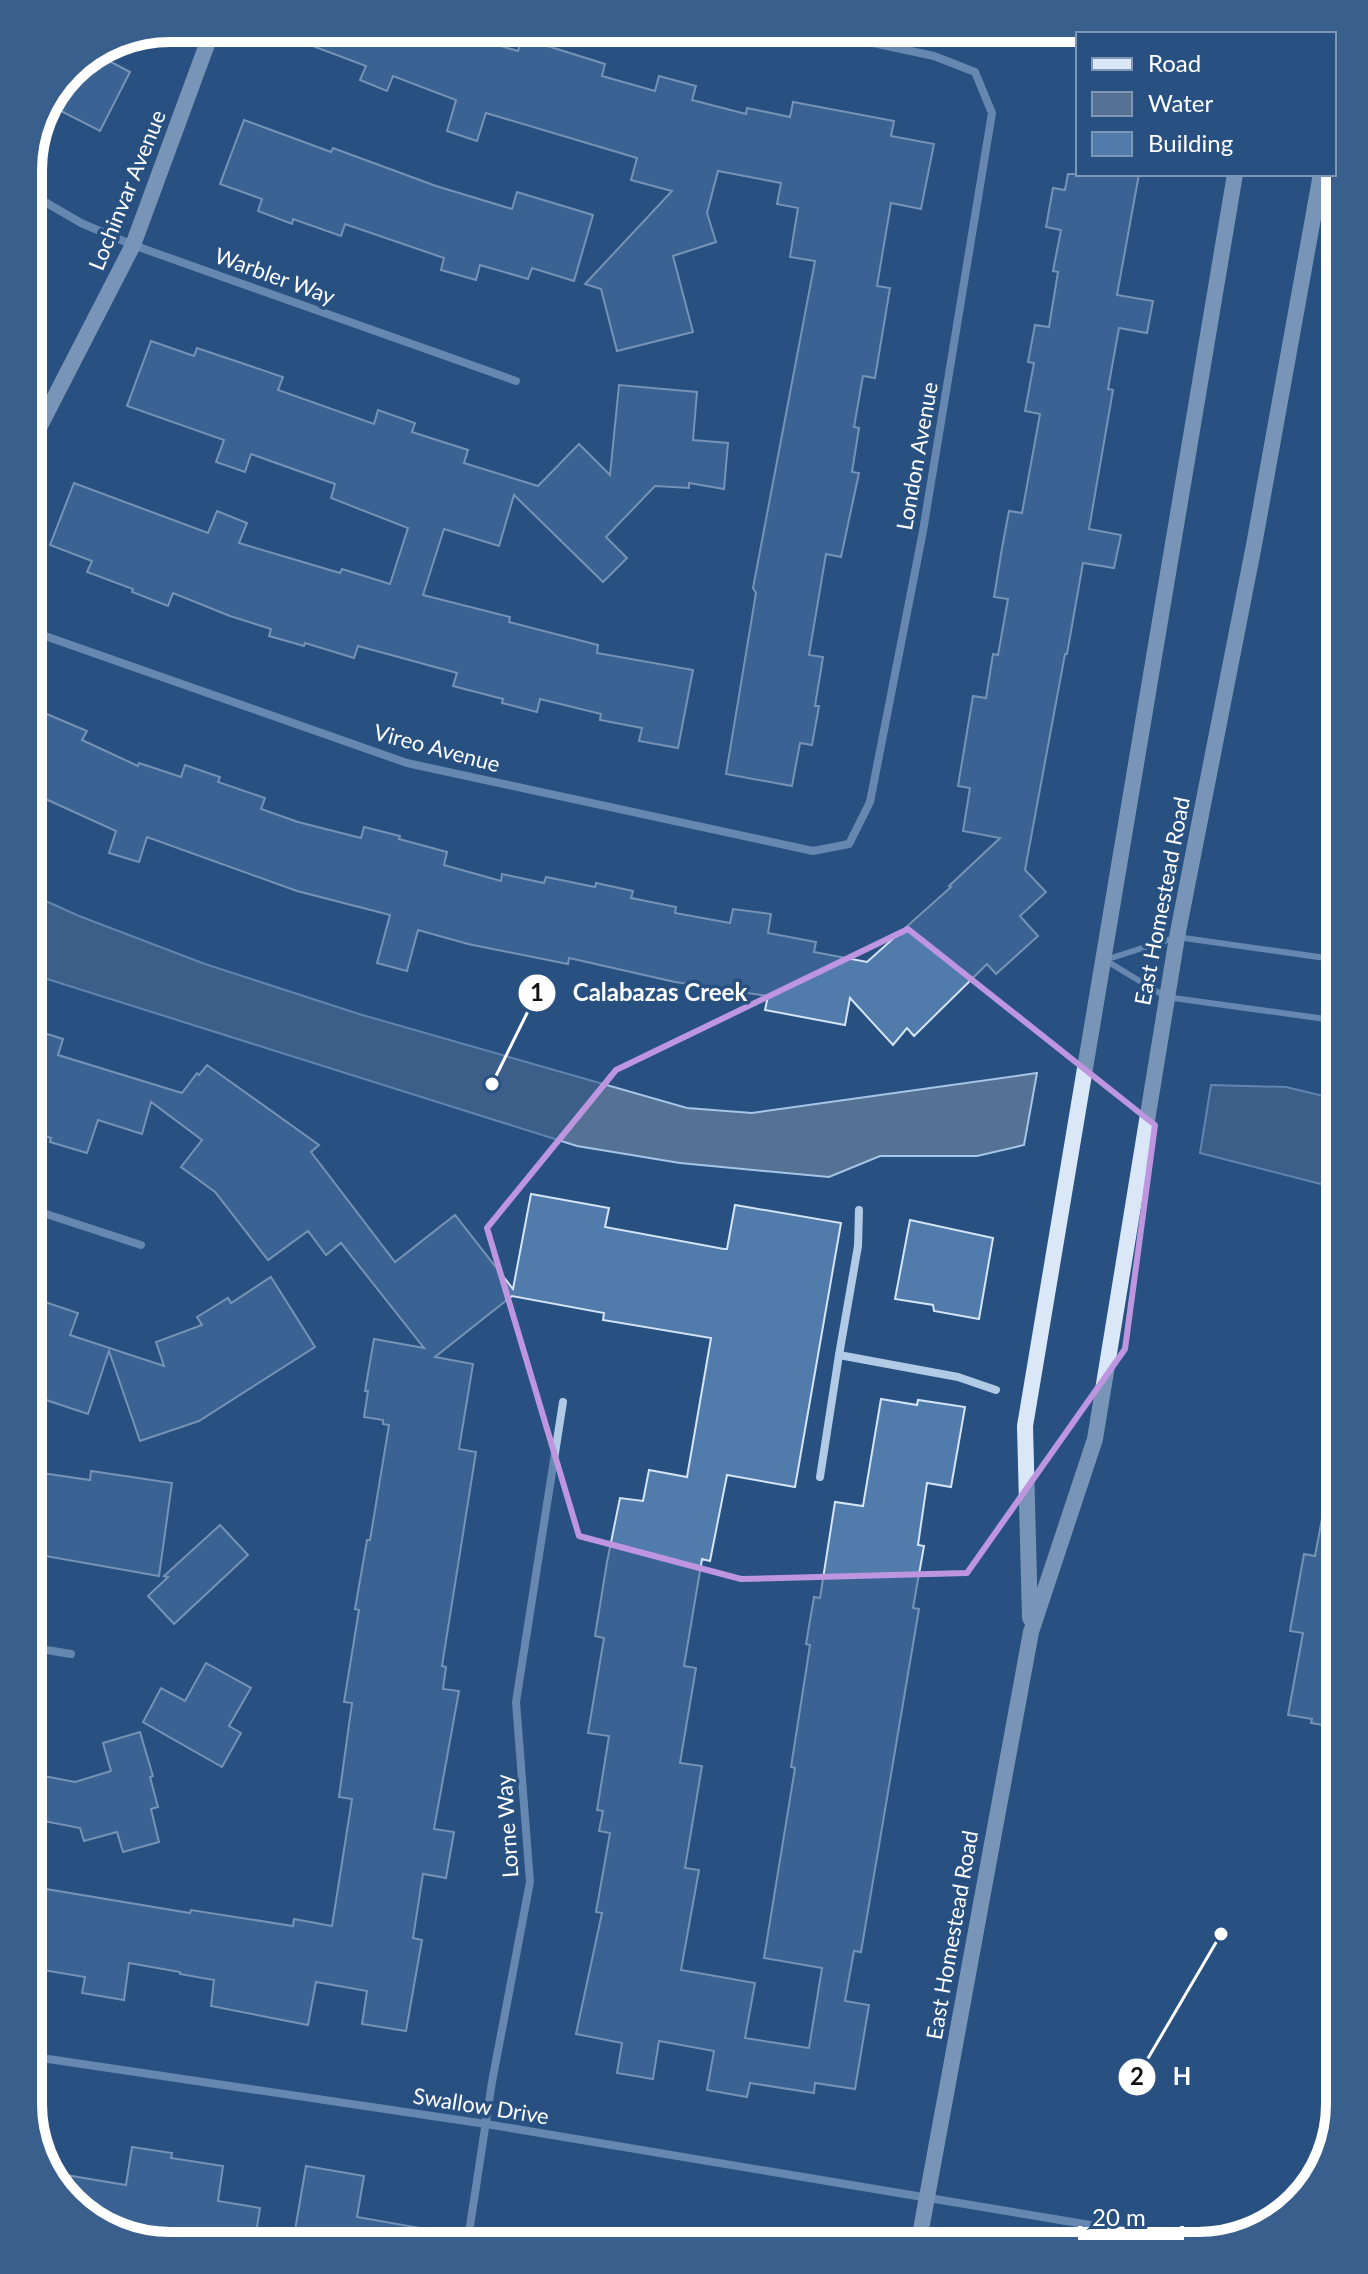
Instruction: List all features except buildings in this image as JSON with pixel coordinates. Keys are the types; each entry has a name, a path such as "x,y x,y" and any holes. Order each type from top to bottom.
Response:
{"main road":[{"name":"Lochinvar Avenue","path":"42,422 133,245 208,42"},
{"name":"East Homestead Road","path":"1031,1632 1025,1426 1235,176"},
{"name":"East Homestead Road","path":"921,2232 1031,1632 1095,1439 1166,997 1251,559 1321,176"}],"street":[{"name":"London Avenue","path":"849,844 870,802 873,787 923,531 992,113 975,72 934,56 868,42"},
{"name":"Warbler Way","path":"42,200 81,223 133,245 516,381"},
{"name":"Vireo Avenue","path":"42,635 407,763 813,851 849,844"},
{"path":"820,1477 860,1232 859,1210"},
{"path":"42,1213 141,1245"},
{"path":"839,1355 958,1377 996,1390"},
{"name":"Lorne Way","path":"469,2232 492,2082 530,1882 516,1702 563,1402"},
{"path":"42,1649 71,1654"},
{"name":"Swallow Drive","path":"42,2058 486,2124 1133,2232"}],"lane":[{"path":"1105,960 1177,937 1326,958"},
{"path":"1105,960 1166,997 1326,1019"},
{"path":"1077,2232 1079,2223"}],"highlighted area":[{"path":"908,929 1155,1125 1125,1349 967,1573 741,1579 579,1536 487,1228 616,1070"}],"water":[{"path":"42,899 205,964 359,1014 687,1108 752,1113 1037,1073 1024,1145 977,1156 880,1156 829,1177 680,1163 577,1146 42,977"},
{"path":"1211,1085 1286,1087 1326,1097 1326,1185 1200,1153"}],"place":[{"name":"Calabazas Creek","path":"492,1084"},
{"name":"H","path":"1221,1934"}]}
